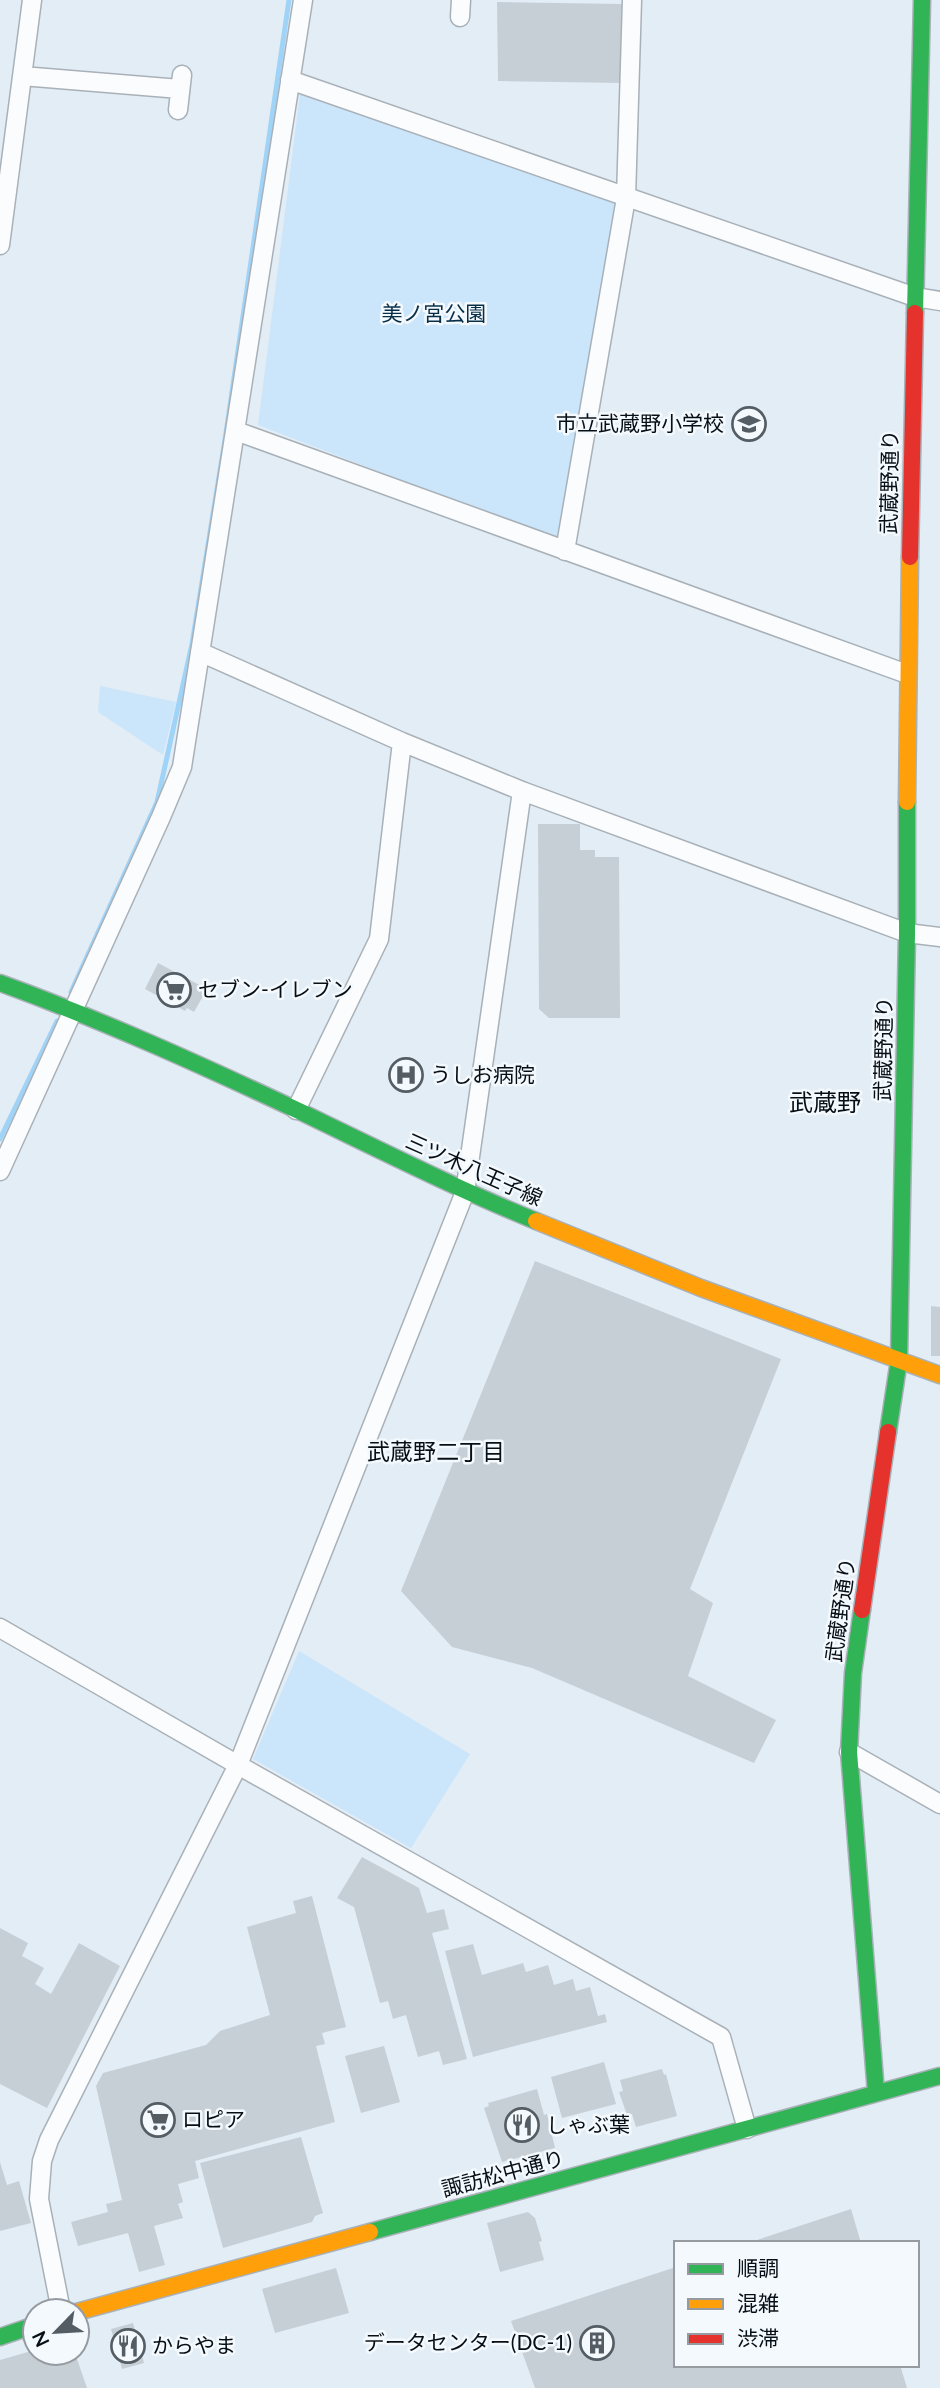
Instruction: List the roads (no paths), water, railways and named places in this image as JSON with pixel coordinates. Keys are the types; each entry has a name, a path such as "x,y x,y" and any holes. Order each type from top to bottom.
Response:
{"street":[{"path":"0,245 32,0"},
{"path":"0,1171 181,767 303,0"},
{"path":"565,551 626,198 632,0"},
{"name":"武蔵野通り","path":"876,2093 855,1857 849,1752 853,1672 899,1360 907,933 907,674 922,0"},
{"path":"22,76 181,82 178,110"},
{"path":"290,80 915,297 940,301"},
{"path":"236,430 907,674"},
{"path":"200,652 401,742 522,791 907,933 940,937"},
{"path":"296,1110 379,939 401,742"},
{"path":"58,2297 39,2199 42,2161 48,2140 238,1765 465,1192 522,791"},
{"name":"三ツ木八王子線","path":"0,983 74,1010 296,1110 465,1192 701,1288 940,1375"},
{"path":"0,1628 721,2036 747,2129"},
{"path":"849,1752 940,1804"},
{"name":"諏訪松中通り","path":"91,2308 940,2076"},
{"path":"0,2337 21,2330"}],"waterway":[{"path":"71,992 157,802 192,644 225,440 289,0"},
{"path":"0,1139 57,1021"}],"place":[{"name":"市立武蔵野小学校","path":"749,424"},
{"name":"セブン-イレブン","path":"174,990"},
{"name":"うしお病院","path":"406,1075"},
{"name":"ロピア","path":"158,2120"},
{"name":"しゃぶ葉","path":"522,2125"},
{"name":"データセンター(DC-1)","path":"597,2343"},
{"name":"からやま","path":"128,2346"}],"district":[{"name":"武蔵野","path":"825,1103"},
{"name":"武蔵野二丁目","path":"436,1452"}],"park label":[{"name":"美ノ宮公園","path":"434,314"}]}
